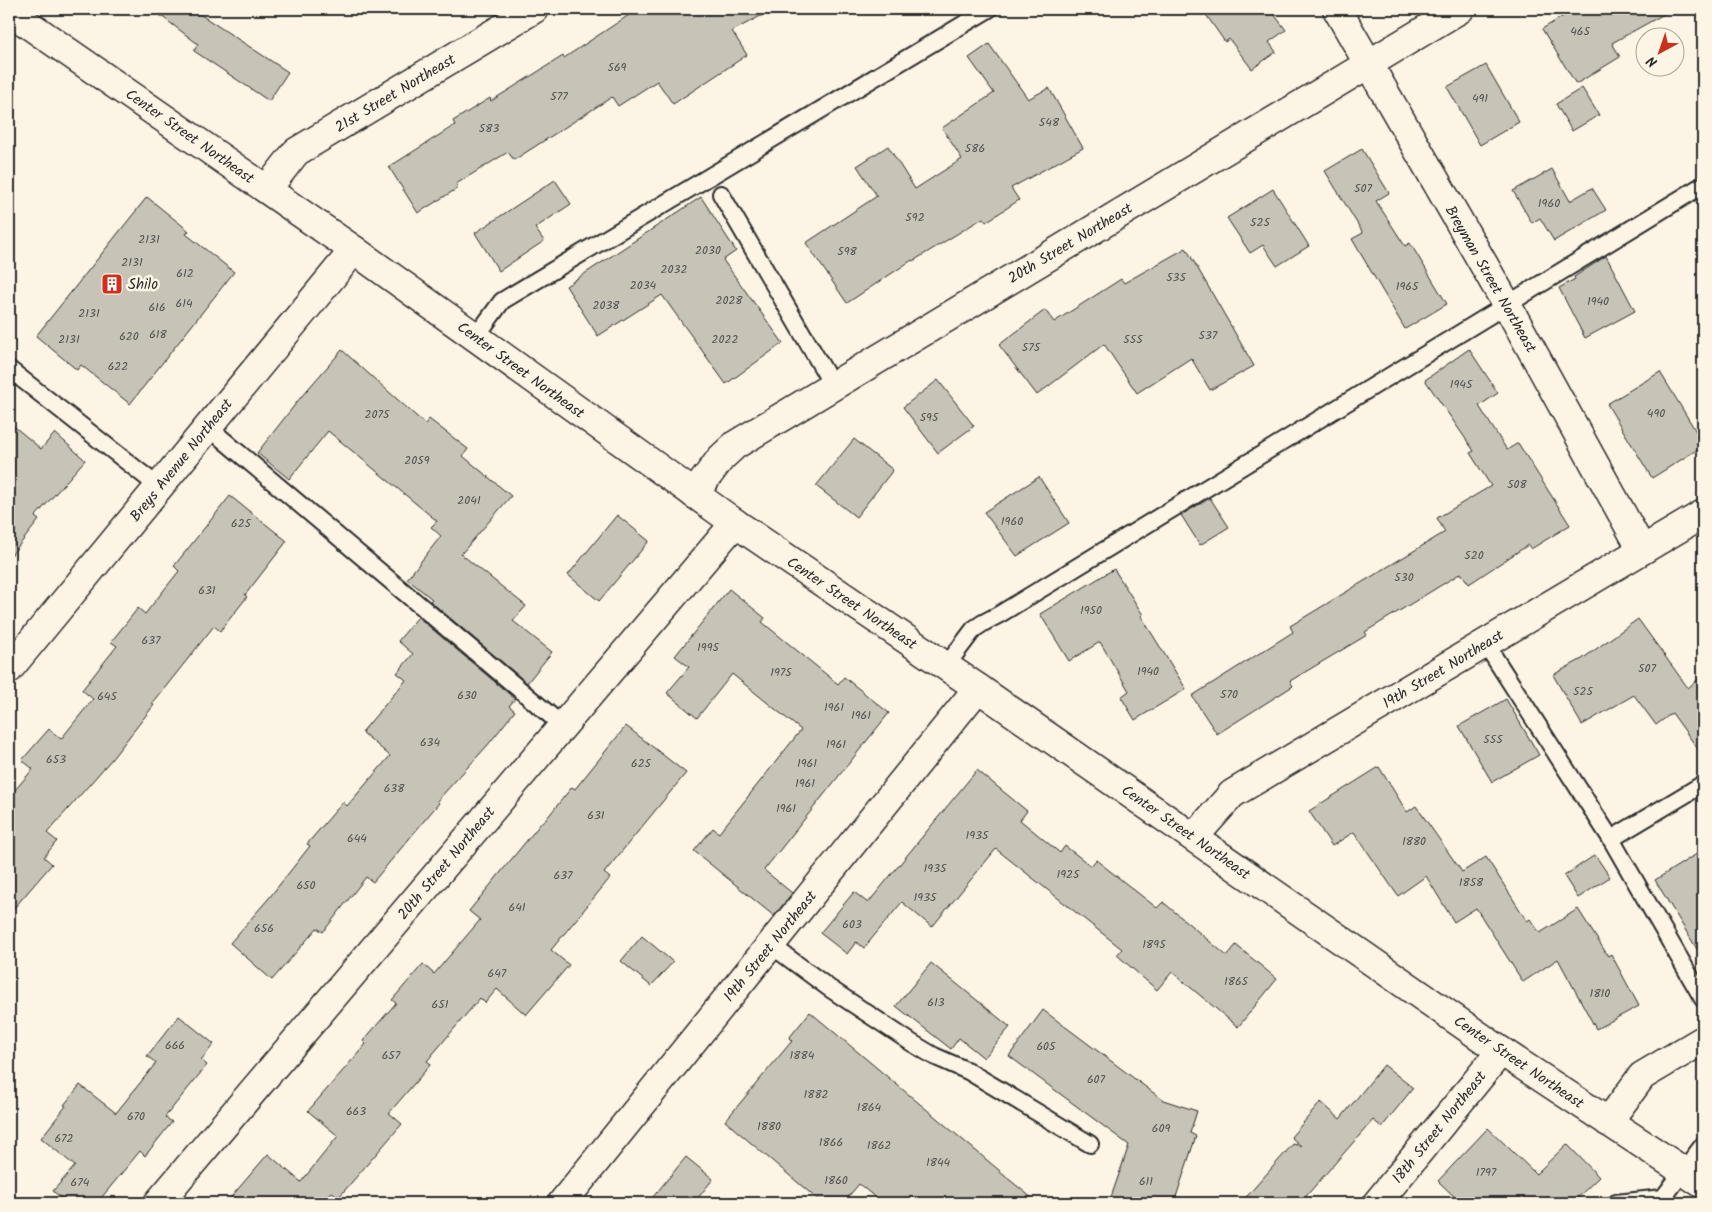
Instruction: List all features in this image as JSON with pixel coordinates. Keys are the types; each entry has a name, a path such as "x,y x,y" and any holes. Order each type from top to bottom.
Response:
{"street":[{"name":"21st Street Northeast","path":"267,189 296,152 534,9"},
{"name":"Breyman Street Northeast","path":"1337,9 1507,305 1642,550"},
{"name":"20th Street Northeast","path":"694,494 721,458 735,445 1460,9"},
{"name":"Center Street Northeast","path":"9,11 354,250 735,524 946,666 1502,1051 1694,1178"},
{"name":"Breys Avenue Northeast","path":"9,669 354,250"},
{"name":"19th Street Northeast","path":"1194,837 1232,794 1703,514"},
{"name":"20th Street Northeast","path":"158,1203 735,524"},
{"name":"19th Street Northeast","path":"562,1203 978,688"},
{"path":"1608,1122 1642,1076 1702,1044"},
{"name":"18th Street Northeast","path":"1377,1203 1502,1051"}],"lane":[{"path":"475,338 502,301 989,9"},
{"path":"946,666 974,629 983,623 1703,184"},
{"path":"721,194 832,386"},
{"path":"9,369 159,487"},
{"path":"208,427 563,726"},
{"path":"1485,643 1611,838 1703,999"},
{"path":"1611,838 1703,784"},
{"path":"772,944 829,988 912,1043 934,1056 968,1070 1090,1144"},
{"path":"1616,1203 1663,1198 1694,1178 1703,1145"}],"building":[{"path":"152,9 192,9 288,72 269,101 194,51 198,44"},
{"path":"638,9 774,9 732,31 747,55 673,104 657,81 618,106 612,97 514,160 508,152 456,184 458,188 418,213 389,167 455,125 453,121 490,98 491,101 563,56 564,58"},
{"path":"1202,9 1270,9 1286,30 1269,42 1276,52 1252,69 1229,39 1225,42"},
{"path":"1575,9 1673,9 1639,28 1634,28 1634,31 1612,43 1620,57 1576,84 1542,29"},
{"path":"989,44 1028,99 1049,88 1083,148 1011,188 1019,200 986,222 983,218 912,260 847,303 806,243 877,196 857,166 888,146 915,189 962,159 942,128 994,93 969,58"},
{"path":"1486,65 1519,122 1480,145 1447,87"},
{"path":"1582,88 1599,115 1572,131 1556,104"},
{"path":"1362,149 1389,193 1376,201 1405,246 1410,243 1447,304 1405,329 1352,239 1363,233 1325,171"},
{"path":"1552,169 1570,201 1592,188 1606,210 1554,241 1540,218 1532,223 1513,191"},
{"path":"555,180 571,204 535,228 544,241 499,271 475,233"},
{"path":"1273,189 1309,246 1277,266 1263,245 1250,253 1227,218"},
{"path":"147,197 189,231 186,234 234,272 130,404 81,365 77,370 36,336"},
{"path":"701,197 736,251 723,260 783,343 726,384 662,295 598,336 566,286"},
{"path":"1186,248 1254,366 1210,390 1191,358 1137,393 1104,344 1037,395 999,345 1045,310 1054,322 1121,279 1124,283"},
{"path":"1606,256 1635,311 1585,338 1559,288 1575,279 1574,277"},
{"path":"1469,349 1498,393 1479,406 1507,450 1518,443 1570,525 1531,549 1528,545 1469,584 1461,573 1365,632 1367,635 1290,681 1293,686 1217,734 1192,696 1293,632 1290,626 1445,532 1437,518 1491,486 1470,453 1474,451 1425,380"},
{"path":"342,350 425,424 429,419 468,449 463,456 511,496 461,554 526,606 513,621 552,652 527,683 430,601 432,599 407,579 441,536 431,527 437,521 328,431 289,479 257,453 301,397"},
{"path":"1660,372 1703,443 1703,446 1652,478 1607,404"},
{"path":"938,380 974,426 938,453 903,407"},
{"path":"9,422 41,449 55,433 85,460 35,517 39,520 9,558"},
{"path":"854,439 893,470 856,517 816,486"},
{"path":"1039,477 1069,523 1017,556 984,512"},
{"path":"230,496 287,541 220,631 214,626 152,704 154,705 111,760 47,833 57,841 44,857 52,864 9,914 9,797 33,769 22,760 49,729 61,739 93,699 82,690 117,646 111,642 138,608 145,614 179,571 174,566"},
{"path":"1210,498 1229,527 1200,545 1181,515"},
{"path":"617,515 649,541 599,601 568,575"},
{"path":"1114,569 1186,689 1135,720 1121,697 1129,691 1100,642 1069,661 1040,614"},
{"path":"729,589 765,618 762,622 838,684 844,677 889,713 764,870 792,893 774,916 694,851 713,828 719,833 801,730 732,674 697,718 667,693 689,667 675,656"},
{"path":"418,617 515,699 509,706 515,711 487,746 437,801 439,803 373,882 366,877 323,932 317,928 272,980 230,943 310,846 307,844 343,802 347,806 390,756 362,732 406,680 397,673 413,654 398,641"},
{"path":"1638,619 1688,688 1703,675 1703,756 1672,713 1656,725 1634,695 1582,725 1553,675 1582,659"},
{"path":"1506,699 1539,755 1492,782 1459,726"},
{"path":"626,726 686,773 604,873 610,878 551,950 569,965 526,1015 497,989 485,1003 480,998 427,1061 431,1064 389,1113 402,1124 339,1197 332,1192 323,1201 325,1203 226,1203 268,1154 301,1182 338,1136 308,1111 366,1044 363,1041 396,1003 392,1000 423,964 434,974 480,920 469,911 542,822 572,787 575,789"},
{"path":"1379,767 1407,812 1416,806 1462,872 1486,857 1527,921 1530,919 1540,933 1578,909 1608,956 1611,954 1639,1006 1596,1029 1558,959 1523,982 1476,908 1454,922 1426,876 1398,896 1354,832 1332,846 1309,811"},
{"path":"977,770 1027,811 1020,820 1060,853 1065,846 1091,866 1096,860 1157,908 1163,902 1227,956 1236,945 1277,979 1238,1027 1172,972 1157,990 1117,955 1122,949 996,849 932,927 902,902 864,948 856,942 847,954 820,933 854,892 868,903"},
{"path":"1703,850 1703,959 1655,880"},
{"path":"1595,855 1610,877 1578,898 1564,876"},
{"path":"642,936 673,962 651,986 621,961"},
{"path":"931,963 1010,1027 984,1058 959,1038 951,1049 896,1006"},
{"path":"1043,1010 1163,1100 1197,1111 1190,1133 1196,1136 1174,1203 1109,1203 1129,1145 1009,1056"},
{"path":"810,1012 1038,1203 882,1203 859,1184 843,1203 822,1203 725,1121 792,1041 789,1038"},
{"path":"179,1016 214,1044 201,1060 207,1065 165,1117 172,1122 145,1156 140,1151 97,1203 67,1203 53,1191 75,1166 41,1138 80,1085 116,1113 156,1063 147,1056"},
{"path":"1384,1065 1413,1088 1382,1127 1373,1120 1300,1203 1241,1203 1293,1144 1301,1146 1291,1137 1321,1102 1340,1119"},
{"path":"1488,1128 1536,1174 1567,1144 1599,1177 1572,1203 1461,1203 1438,1181"},
{"path":"686,1157 713,1179 694,1203 648,1203"}],"place":[{"name":"Shilo","path":"112,284"}]}
